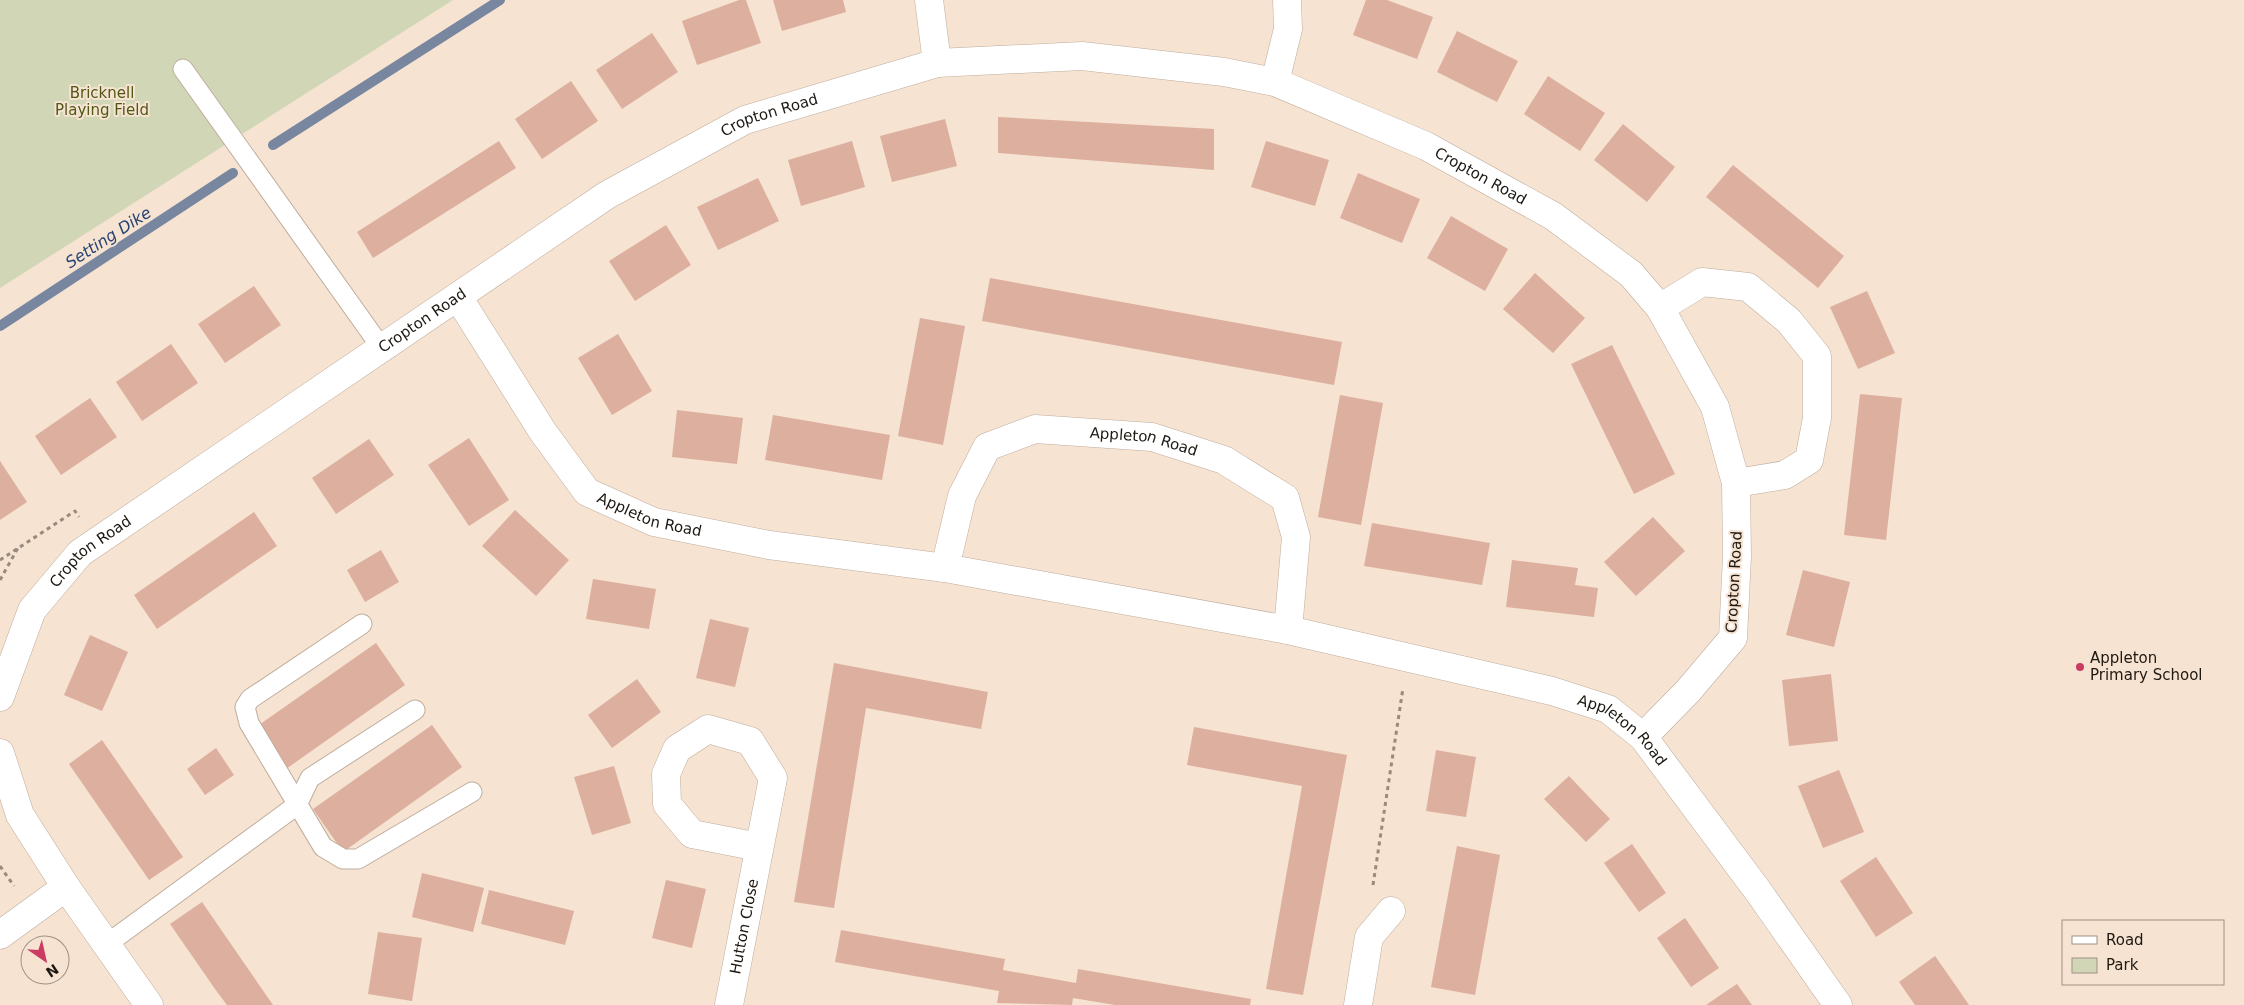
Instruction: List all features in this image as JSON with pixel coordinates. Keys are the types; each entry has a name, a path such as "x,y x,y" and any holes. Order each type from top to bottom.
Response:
{"street":[{"path":"929,0 937,62"},
{"path":"1275,82 1288,29 1287,0"},
{"name":"Cropton Road","path":"0,697 32,610 80,553 607,195 745,120 937,62 1082,56 1224,72 1275,82 1426,146 1553,216 1631,274 1660,308 1715,408 1736,483 1737,556 1733,638 1688,691 1643,737"},
{"path":"1660,308 1702,282 1748,287 1789,321 1817,356 1816,418 1809,460 1785,475 1736,483"},
{"name":"Appleton Road","path":"458,297 543,432 587,492 654,522 769,545 945,568 1288,630 1552,691 1608,709 1643,737 1758,891 1838,1005"},
{"name":"Appleton Road","path":"945,568 962,496 987,447 1036,430 1152,437 1224,460 1285,498 1296,537 1288,630"},
{"name":"Hutton Close","path":"729,1005 773,778 750,741 708,729 677,749 666,774 667,804 692,834 759,846"},
{"path":"0,753 20,815 66,887 149,1005"},
{"path":"0,935 66,887"},
{"path":"1358,1005 1369,937 1391,911"}],"lane":[{"path":"183,69 381,347"},
{"path":"362,624 250,699 245,707 249,723 323,847 343,859 358,860 472,792"},
{"path":"106,944 297,805 310,778 414,710"}],"path":[{"path":"0,560 75,511 97,540"},
{"path":"0,580 19,547"},
{"path":"1391,911 1373,884 1408,658"}],"green space":[{"name":"Bricknell Playing Field","path":"0,0 453,0 0,288"}],"building":[{"path":"739,0 746,0 761,43 697,65 682,21"},
{"path":"773,0 843,0 846,12 782,31"},
{"path":"1366,0 1387,0 1433,17 1417,59 1353,35"},
{"path":"1457,31 1518,61 1497,102 1437,72"},
{"path":"652,33 678,72 622,109 596,70"},
{"path":"1548,76 1605,113 1580,151 1524,114"},
{"path":"571,81 598,121 542,159 515,119"},
{"path":"998,117 1214,129 1214,170 998,153"},
{"path":"945,119 957,166 892,182 880,136"},
{"path":"1623,124 1675,167 1647,202 1594,160"},
{"path":"499,141 516,168 373,258 357,232"},
{"path":"852,141 865,187 801,206 788,160"},
{"path":"1266,141 1329,160 1315,206 1251,187"},
{"path":"1733,165 1844,256 1818,288 1706,197"},
{"path":"1358,173 1420,199 1402,243 1340,218"},
{"path":"758,178 779,221 718,250 697,207"},
{"path":"1451,216 1508,249 1485,291 1427,258"},
{"path":"666,225 691,265 635,301 609,261"},
{"path":"1535,273 1585,318 1553,353 1503,309"},
{"path":"990,278 1342,342 1334,385 982,321"},
{"path":"254,286 281,325 225,363 198,324"},
{"path":"1867,291 1895,353 1858,369 1830,307"},
{"path":"920,318 965,326 943,445 898,436"},
{"path":"618,334 652,391 612,415 578,358"},
{"path":"171,344 198,383 142,421 116,382"},
{"path":"1612,345 1675,474 1634,494 1571,364"},
{"path":"1860,394 1902,398 1886,540 1844,535"},
{"path":"1340,395 1383,403 1361,525 1318,517"},
{"path":"90,398 117,437 61,475 35,436"},
{"path":"677,410 743,418 737,464 672,457"},
{"path":"773,415 890,435 882,480 765,460"},
{"path":"469,438 509,500 469,526 428,465"},
{"path":"369,439 394,475 336,514 312,478"},
{"path":"0,461 27,502 0,520"},
{"path":"515,510 569,560 536,596 482,546"},
{"path":"254,512 277,546 157,629 134,595"},
{"path":"1653,517 1685,551 1636,596 1604,562"},
{"path":"1372,523 1490,543 1482,585 1364,566"},
{"path":"381,550 399,582 365,602 347,570"},
{"path":"1512,560 1578,568 1575,585 1598,588 1594,617 1506,607"},
{"path":"1803,570 1850,582 1834,647 1786,635"},
{"path":"593,579 656,589 649,629 586,619"},
{"path":"710,619 749,628 735,687 696,678"},
{"path":"90,635 128,652 102,711 64,695"},
{"path":"376,643 405,685 286,769 256,727"},
{"path":"834,663 988,692 981,729 866,708 834,908 794,902"},
{"path":"1831,674 1838,741 1789,746 1782,680"},
{"path":"637,679 661,712 612,748 588,715"},
{"path":"432,725 462,767 343,852 313,809"},
{"path":"1194,727 1347,755 1303,995 1266,989 1302,786 1187,765"},
{"path":"102,740 183,857 149,880 69,764"},
{"path":"216,748 234,775 205,795 187,769"},
{"path":"1436,750 1476,757 1466,817 1426,811"},
{"path":"614,766 631,823 592,835 574,777"},
{"path":"1839,770 1864,832 1823,848 1798,786"},
{"path":"1569,776 1610,819 1586,842 1544,799"},
{"path":"1632,844 1666,893 1639,912 1604,863"},
{"path":"1457,846 1500,855 1475,995 1431,987"},
{"path":"1876,857 1913,913 1876,937 1840,881"},
{"path":"422,873 484,888 473,932 412,917"},
{"path":"666,880 706,889 692,948 652,938"},
{"path":"489,890 574,911 565,945 481,924"},
{"path":"202,902 273,1005 227,1005 170,924"},
{"path":"1685,918 1719,968 1691,987 1657,938"},
{"path":"841,930 1005,959 1003,970 1076,983 1078,969 1251,999 1250,1005 1115,1005 1073,998 1072,1005 997,1003 999,991 835,962"},
{"path":"378,932 422,938 412,1001 368,994"},
{"path":"1935,956 1969,1005 1915,1005 1899,982"},
{"path":"1737,984 1752,1005 1706,1005 1725,992"}],"waterway":[{"name":"Setting Dike","path":"273,145 500,0"},
{"name":"Setting Dike","path":"0,326 233,173"}],"place":[{"name":"Appleton Primary School","path":"2080,667"}]}
